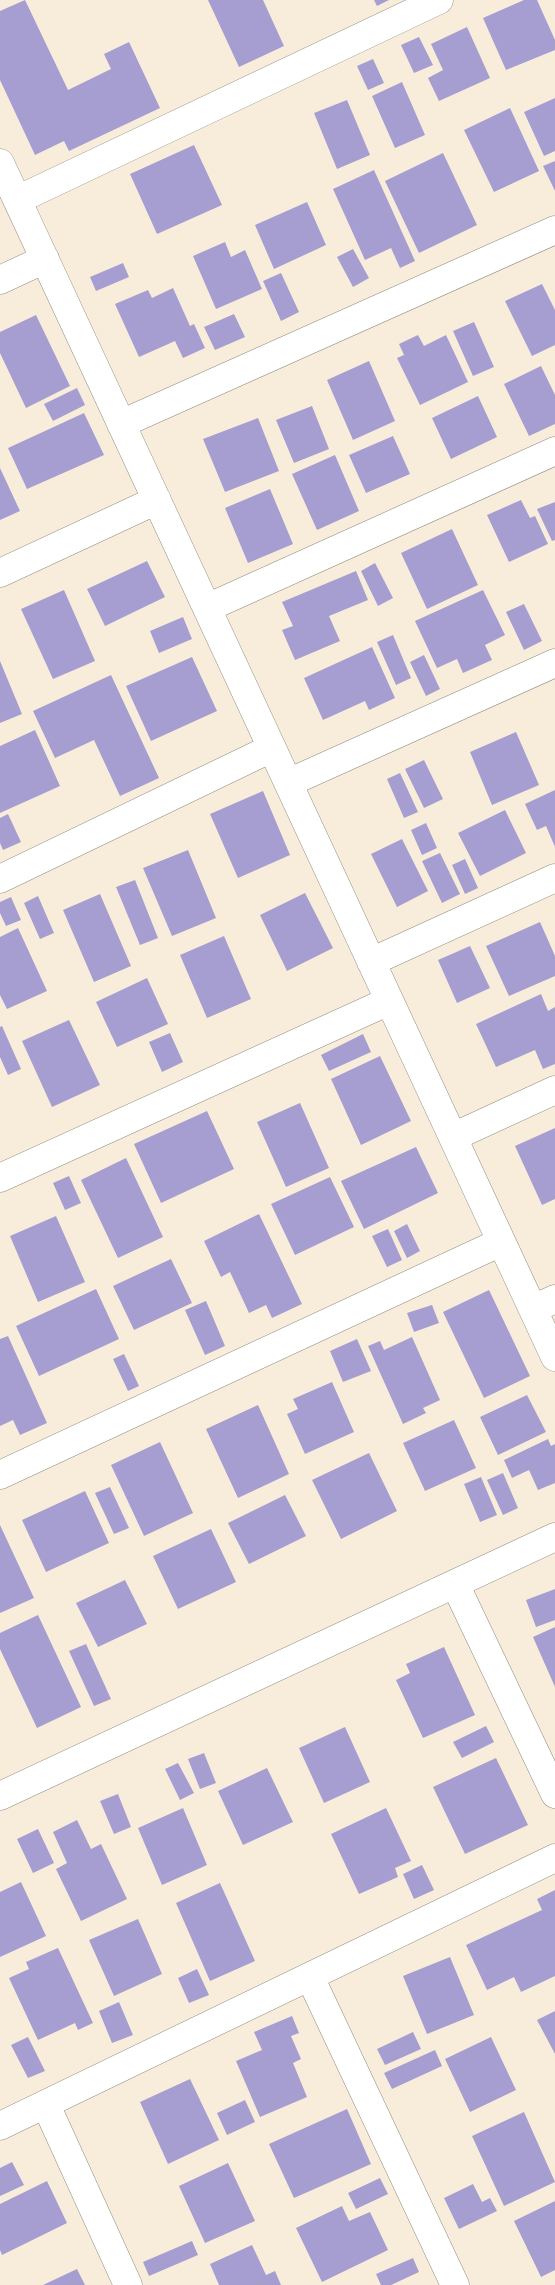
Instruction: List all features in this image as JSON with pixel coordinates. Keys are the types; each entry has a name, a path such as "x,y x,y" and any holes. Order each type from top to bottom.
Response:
{"street":[{"path":"17,200 439,0"},
{"path":"0,163 501,1242 544,1304 555,1358"},
{"path":"121,424 555,230"},
{"path":"0,280 45,259"},
{"path":"207,608 555,452"},
{"path":"0,573 156,500"},
{"path":"288,783 555,663"},
{"path":"0,879 272,748"},
{"path":"371,962 555,878"},
{"path":"0,1178 389,1001"},
{"path":"452,1137 555,1090"},
{"path":"0,1475 501,1242"},
{"path":"0,1796 555,1537"},
{"path":"455,1584 555,1794"},
{"path":"0,2126 555,1858"},
{"path":"310,1977 455,2285"},
{"path":"46,2105 128,2285"}],"building":[{"path":"25,0 68,90 111,69 104,54 129,42 160,108 69,151 64,141 35,155 0,80 0,11"},
{"path":"208,0 263,0 284,46 239,67"},
{"path":"374,0 389,0 377,6"},
{"path":"524,0 537,0 555,40 555,50 506,70 483,18"},
{"path":"467,27 490,78 439,101 428,78 443,70 431,44"},
{"path":"419,37 433,65 414,73 401,45"},
{"path":"373,59 384,83 368,90 357,66"},
{"path":"402,82 425,135 395,148 372,96"},
{"path":"555,98 555,151 544,156 524,112"},
{"path":"347,100 370,155 337,169 314,113"},
{"path":"510,108 539,171 494,192 464,130"},
{"path":"194,145 222,205 157,234 130,174"},
{"path":"443,153 477,225 419,253 385,181"},
{"path":"555,161 555,191 543,166"},
{"path":"374,170 415,261 400,268 391,248 365,260 333,189"},
{"path":"307,202 326,245 274,269 255,225"},
{"path":"225,242 231,257 245,250 262,289 216,309 193,256"},
{"path":"353,249 369,278 353,287 337,257"},
{"path":"123,263 129,277 96,291 90,277"},
{"path":"281,273 299,312 281,321 263,281"},
{"path":"542,284 555,310 555,345 532,356 505,301"},
{"path":"173,288 190,326 194,324 205,348 183,358 175,341 139,357 115,304 148,290 152,298"},
{"path":"234,314 245,337 215,350 204,327"},
{"path":"36,315 70,386 26,408 0,353 0,332"},
{"path":"474,322 494,367 473,376 453,331"},
{"path":"418,335 424,346 446,335 468,382 420,405 397,358 404,355 399,344"},
{"path":"369,361 395,421 353,440 327,380"},
{"path":"541,366 555,395 555,424 529,436 504,384"},
{"path":"77,388 85,405 53,421 44,404"},
{"path":"478,396 497,437 451,459 432,418"},
{"path":"312,406 329,449 294,463 276,420"},
{"path":"84,413 104,455 27,489 8,448"},
{"path":"258,418 279,471 225,492 203,439"},
{"path":"393,436 410,474 366,493 349,455"},
{"path":"335,455 359,511 317,530 292,474"},
{"path":"0,468 20,511 0,520"},
{"path":"270,489 293,544 248,563 225,508"},
{"path":"521,500 530,518 535,516 548,544 509,562 487,515"},
{"path":"555,502 555,540 552,541 537,509"},
{"path":"452,529 478,585 427,609 401,553"},
{"path":"147,561 165,597 105,626 87,589"},
{"path":"375,563 393,598 378,606 361,571"},
{"path":"356,571 368,600 329,616 340,641 295,660 282,630 293,626 282,602"},
{"path":"64,590 95,661 53,679 21,609"},
{"path":"483,590 505,635 485,645 492,660 463,673 457,659 437,668 415,621"},
{"path":"524,604 542,641 524,650 506,612"},
{"path":"183,617 192,639 159,653 150,631"},
{"path":"393,635 411,678 396,685 377,642"},
{"path":"372,647 395,698 369,710 365,701 323,720 304,678"},
{"path":"424,655 440,689 426,696 410,662"},
{"path":"192,657 217,711 151,741 126,686"},
{"path":"0,661 22,714 0,723"},
{"path":"111,675 159,778 120,796 94,740 55,758 33,711"},
{"path":"35,730 60,786 0,813 0,746"},
{"path":"516,732 539,785 492,805 470,752"},
{"path":"424,760 443,799 424,808 405,769"},
{"path":"400,773 418,812 404,818 387,779"},
{"path":"555,790 555,847 546,826 537,830 525,804"},
{"path":"263,791 290,855 238,878 210,814"},
{"path":"505,810 526,853 480,876 458,833"},
{"path":"8,814 21,842 3,850 0,843 0,818"},
{"path":"426,823 437,848 422,855 411,830"},
{"path":"402,839 428,891 397,907 371,854"},
{"path":"188,850 216,918 172,936 143,868"},
{"path":"440,853 460,894 442,903 422,861"},
{"path":"465,859 478,888 465,894 452,865"},
{"path":"135,880 158,938 140,945 116,887"},
{"path":"305,893 333,948 287,971 260,915"},
{"path":"100,894 131,966 94,982 63,910"},
{"path":"38,896 54,933 40,939 24,903"},
{"path":"11,897 21,920 6,926 0,913 0,902"},
{"path":"540,922 555,956 555,976 509,996 486,946"},
{"path":"18,928 47,991 7,1009 0,995 0,937"},
{"path":"224,936 251,999 207,1018 180,955"},
{"path":"470,946 490,988 457,1003 438,960"},
{"path":"147,978 168,1024 117,1047 96,1002"},
{"path":"541,994 548,1011 555,1007 555,1064 543,1069 535,1050 496,1067 476,1024"},
{"path":"69,1020 100,1085 52,1107 22,1041"},
{"path":"2,1026 21,1069 8,1075 0,1057 0,1027"},
{"path":"170,1033 183,1062 162,1072 149,1042"},
{"path":"363,1034 371,1052 329,1071 321,1055"},
{"path":"380,1056 411,1121 361,1145 331,1079"},
{"path":"300,1103 329,1168 286,1187 257,1122"},
{"path":"207,1111 234,1169 161,1203 134,1144"},
{"path":"555,1128 555,1199 542,1205 515,1146"},
{"path":"416,1147 438,1193 364,1229 341,1181"},
{"path":"126,1158 163,1237 118,1258 81,1180"},
{"path":"69,1176 81,1203 65,1210 53,1183"},
{"path":"330,1177 354,1227 295,1255 271,1204"},
{"path":"259,1214 302,1304 272,1318 266,1305 249,1313 230,1272 221,1277 204,1241"},
{"path":"56,1216 85,1282 38,1302 10,1236"},
{"path":"407,1224 420,1251 407,1258 394,1231"},
{"path":"388,1229 402,1260 387,1267 372,1236"},
{"path":"171,1259 192,1303 134,1330 113,1286"},
{"path":"96,1289 119,1339 39,1376 16,1326"},
{"path":"489,1290 530,1376 484,1398 443,1312"},
{"path":"206,1301 225,1346 205,1355 185,1310"},
{"path":"432,1305 439,1323 414,1332 407,1313"},
{"path":"8,1336 47,1423 20,1435 13,1420 0,1426 0,1339"},
{"path":"412,1337 440,1400 423,1408 426,1413 403,1424 368,1346 380,1341 384,1350"},
{"path":"357,1339 371,1371 343,1382 330,1351"},
{"path":"124,1354 139,1386 128,1391 113,1359"},
{"path":"332,1382 354,1432 305,1454 287,1414 298,1409 293,1399"},
{"path":"527,1395 546,1432 498,1455 480,1417"},
{"path":"258,1405 289,1474 238,1498 206,1429"},
{"path":"454,1420 476,1468 425,1491 403,1443"},
{"path":"548,1439 551,1446 555,1444 555,1483 538,1490 529,1470 512,1478 504,1460"},
{"path":"160,1442 193,1513 144,1536 111,1465"},
{"path":"369,1453 397,1511 341,1539 312,1480"},
{"path":"503,1473 518,1508 503,1515 487,1480"},
{"path":"481,1477 497,1515 480,1522 464,1484"},
{"path":"110,1487 129,1528 114,1534 95,1493"},
{"path":"85,1491 109,1543 46,1572 22,1520"},
{"path":"285,1495 306,1536 249,1564 228,1523"},
{"path":"0,1525 34,1598 0,1613"},
{"path":"211,1529 236,1582 178,1609 153,1556"},
{"path":"125,1580 147,1624 98,1647 76,1603"},
{"path":"555,1589 555,1620 536,1627 526,1600"},
{"path":"38,1615 81,1707 37,1728 0,1649 0,1633"},
{"path":"555,1627 555,1687 533,1637"},
{"path":"86,1644 111,1699 94,1706 69,1651"},
{"path":"444,1647 475,1715 423,1738 396,1680 410,1673 406,1664"},
{"path":"486,1726 494,1742 462,1758 453,1742"},
{"path":"345,1727 370,1782 324,1803 299,1748"},
{"path":"204,1753 216,1783 200,1789 188,1759"},
{"path":"496,1758 528,1825 465,1854 433,1787"},
{"path":"178,1763 194,1793 180,1800 165,1769"},
{"path":"267,1768 293,1822 243,1845 218,1791"},
{"path":"118,1794 131,1827 114,1834 100,1801"},
{"path":"183,1808 207,1865 162,1885 138,1828"},
{"path":"386,1808 411,1861 395,1868 398,1877 359,1894 331,1834"},
{"path":"77,1820 91,1849 101,1844 127,1899 81,1921 56,1869 67,1863 53,1832"},
{"path":"38,1829 54,1863 33,1873 17,1839"},
{"path":"422,1865 434,1890 414,1899 403,1874"},
{"path":"21,1882 46,1936 0,1957 0,1892"},
{"path":"220,1883 255,1961 210,1981 176,1903"},
{"path":"555,1890 555,1976 521,1992 514,1977 487,1990 466,1945 542,1910 537,1899"},
{"path":"138,1919 162,1974 114,1996 89,1940"},
{"path":"58,1948 93,2023 78,2030 75,2023 38,2040 9,1978 29,1969 26,1962"},
{"path":"450,1957 474,2015 427,2034 403,1976"},
{"path":"197,1969 209,1995 189,2003 178,1978"},
{"path":"119,2002 133,2035 112,2043 99,2011"},
{"path":"555,2011 555,2054 537,2020"},
{"path":"292,2016 299,2033 291,2036 301,2059 293,2063 307,2097 260,2117 236,2061 262,2050 254,2032"},
{"path":"413,2032 421,2049 385,2065 377,2049"},
{"path":"28,2037 45,2071 28,2078 11,2045"},
{"path":"491,2037 516,2090 470,2112 445,2059"},
{"path":"435,2050 442,2066 392,2089 384,2073"},
{"path":"190,2079 219,2140 168,2164 140,2102"},
{"path":"245,2100 255,2122 227,2135 217,2113"},
{"path":"347,2109 371,2164 294,2198 269,2144"},
{"path":"524,2112 555,2182 504,2206 472,2136"},
{"path":"12,2162 24,2185 0,2196 0,2168"},
{"path":"228,2163 255,2221 205,2243 179,2186"},
{"path":"380,2178 388,2194 356,2209 348,2193"},
{"path":"47,2181 67,2223 2,2255 0,2250 0,2204"},
{"path":"473,2184 482,2202 490,2198 497,2211 459,2229 444,2198"},
{"path":"555,2201 555,2270 541,2277 514,2221"},
{"path":"342,2206 349,2221 370,2212 388,2250 322,2282 296,2228"},
{"path":"192,2241 198,2255 149,2276 143,2262"},
{"path":"252,2245 266,2275 275,2271 281,2285 219,2285 210,2264"},
{"path":"413,2258 419,2272 391,2285 381,2285 376,2274"},
{"path":"77,2269 85,2285 43,2285"}]}
